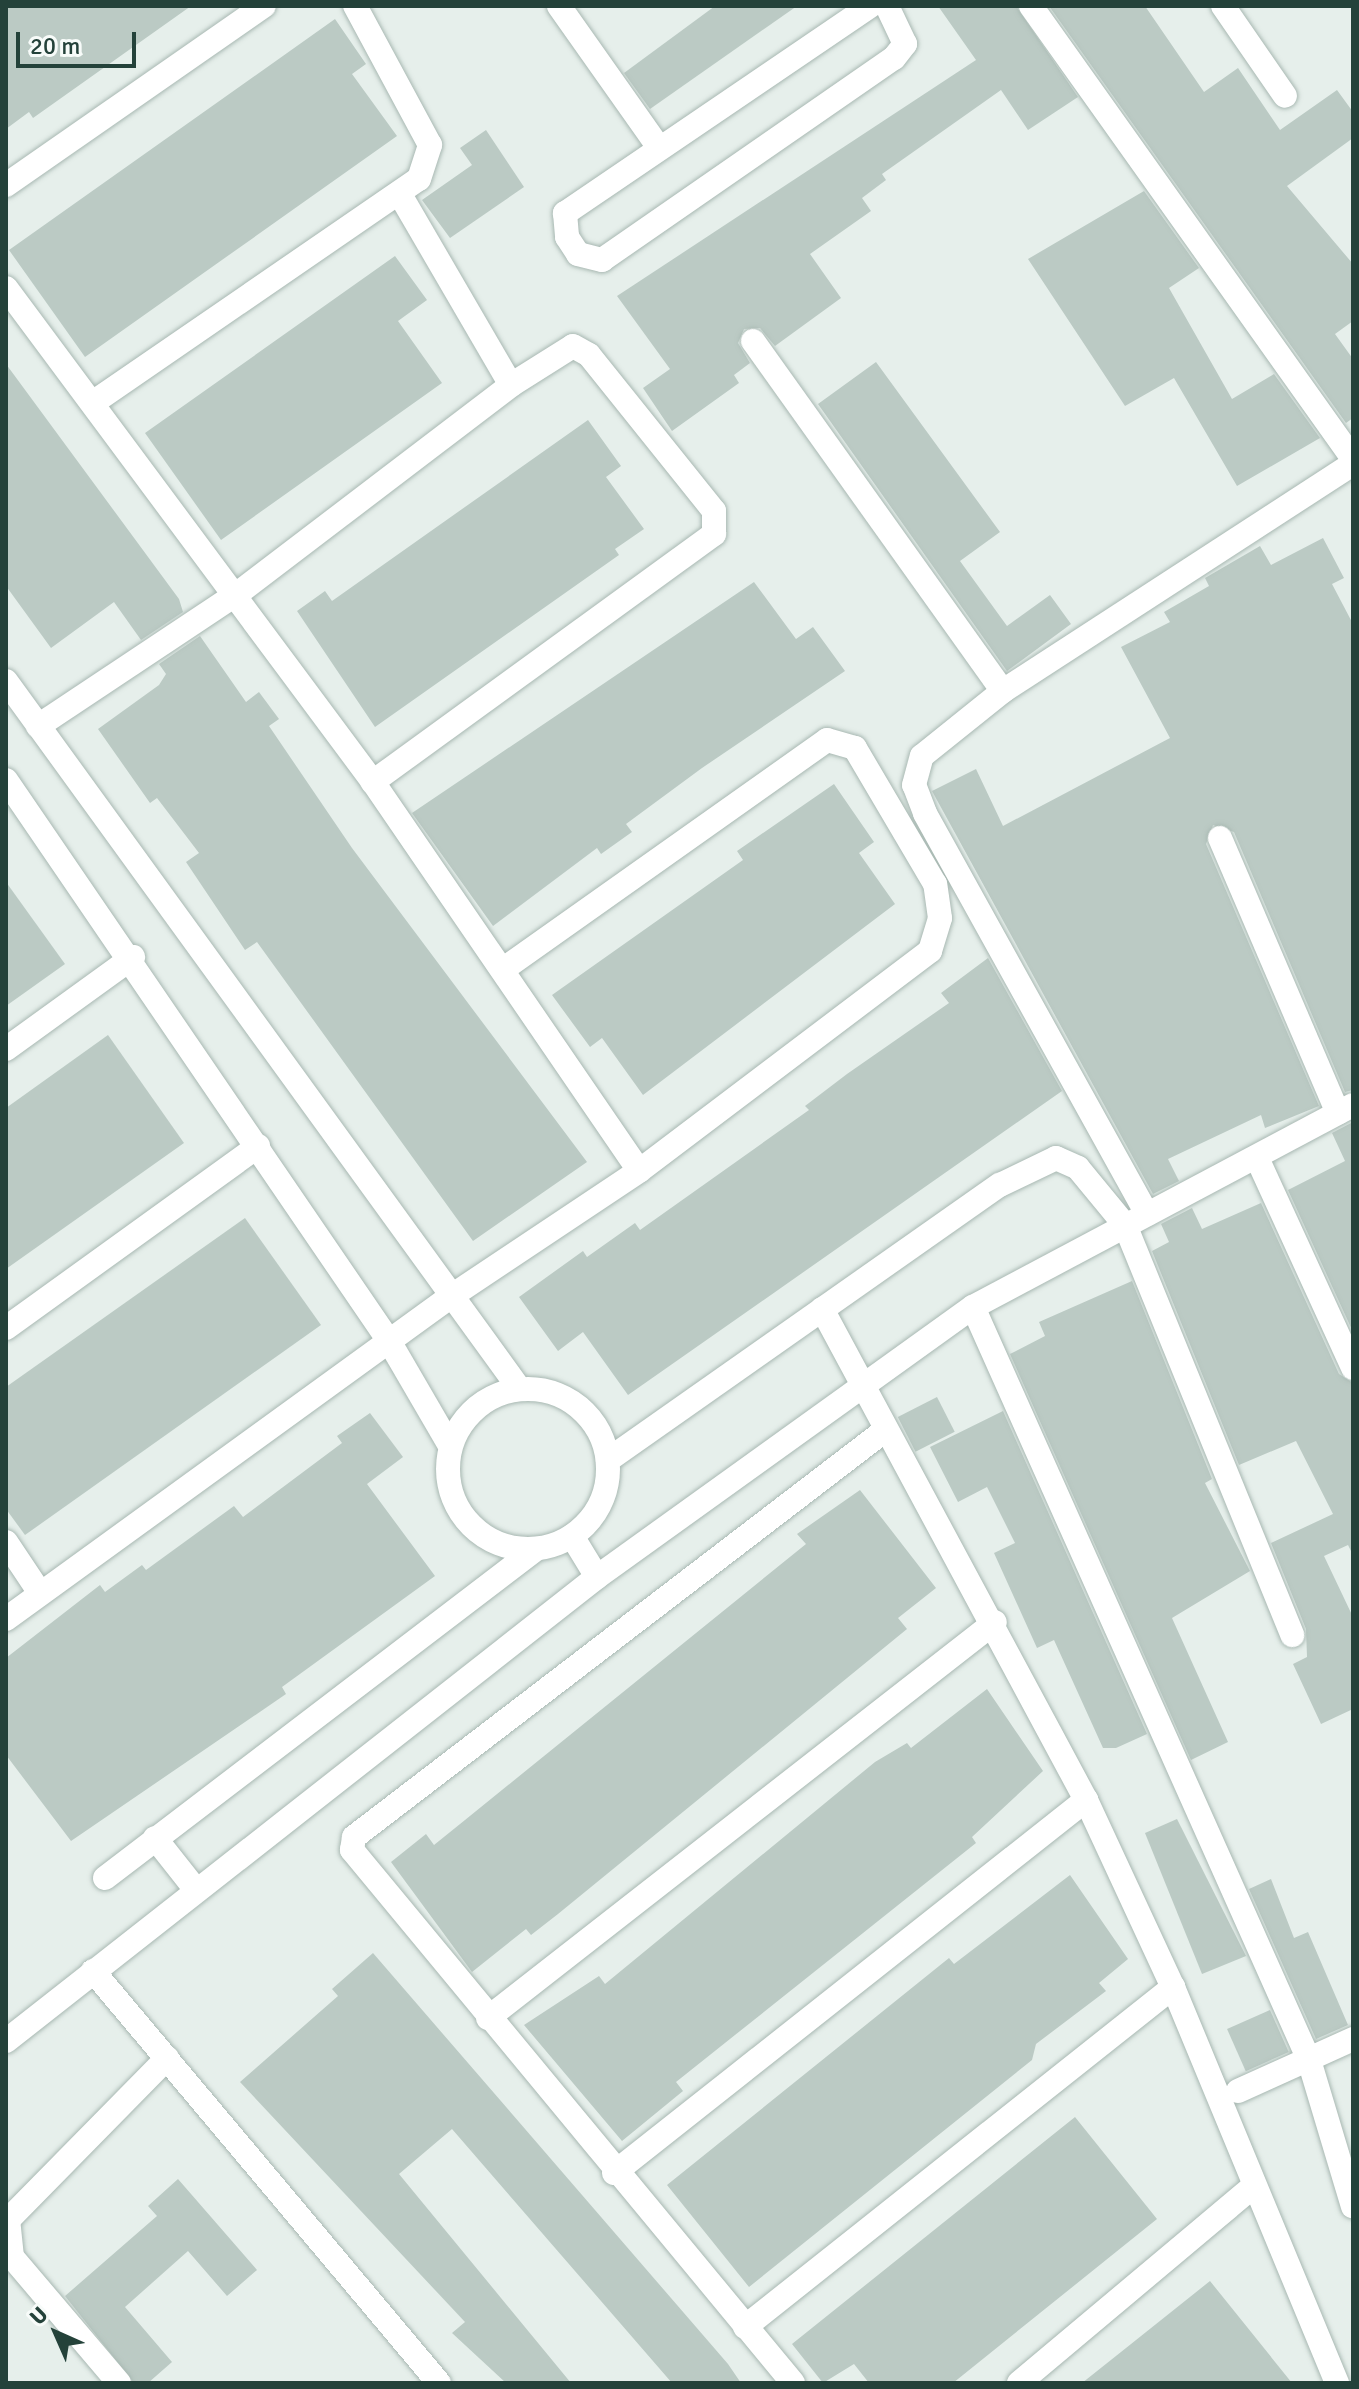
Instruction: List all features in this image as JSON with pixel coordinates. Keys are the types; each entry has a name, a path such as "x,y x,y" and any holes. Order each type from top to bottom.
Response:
{"street":[{"path":"6,185 264,6"},
{"path":"94,402 402,198 419,179 430,145 355,6"},
{"path":"559,6 659,148"},
{"path":"870,6 565,213 567,237 578,254 602,260 894,58 905,44 887,6"},
{"path":"1031,6 1353,461 1003,691 922,756 914,785 1147,1214"},
{"path":"1223,6 1285,96"},
{"path":"402,198 511,385"},
{"path":"6,288 237,594 373,782 505,968 639,1171"},
{"path":"753,341 1003,691"},
{"path":"38,726 237,594 511,385 573,346 589,355 714,511 714,534 373,782"},
{"path":"6,681 450,1297 519,1388"},
{"path":"6,1619 450,1297 639,1171 930,951 940,918 935,884 855,748 827,740 505,968"},
{"path":"6,780 133,957 389,1341 450,1446"},
{"path":"6,2041 597,1577 973,1307 1346,1109 1220,838"},
{"path":"6,1049 133,957"},
{"path":"6,1328 258,1146"},
{"path":"608,1460 1000,1185 1056,1158 1078,1168 1125,1225 1292,1635"},
{"path":"1257,1158 1353,1368"},
{"path":"973,1307 1309,2060 1353,2207"},
{"path":"822,1309 863,1384 884,1431 995,1622 1086,1800 1173,1987 1337,2383"},
{"path":"105,1878 536,1549 572,1536 605,1491 608,1460 599,1430 579,1405 551,1391 519,1388 489,1398 465,1418 450,1446 447,1478 456,1508 478,1532 505,1546 536,1549"},
{"path":"793,2383 614,2173 357,1860 354,1837 884,1431"},
{"path":"572,1536 597,1577"},
{"path":"6,1542 40,1593"},
{"path":"488,2018 995,1622"},
{"path":"614,2173 1086,1800"},
{"path":"155,1838 196,1890"},
{"path":"93,1971 439,2383"},
{"path":"745,2327 1173,1987"},
{"path":"1238,2091 1353,2039"},
{"path":"119,2383 12,2257 8,2220 167,2058"},
{"path":"1019,2383 1254,2186"}],"building":[{"path":"6,6 191,6 33,118 29,112 6,129"},
{"path":"715,6 797,6 650,109 624,73"},
{"path":"938,6 1016,6 1078,97 1028,130 1001,90 882,174 886,180 862,198 871,211 810,254 841,298 775,346 760,328 744,329 738,343 750,363 734,375 739,383 672,431 643,388 670,369 617,296 976,60"},
{"path":"1049,6 1145,6 1204,92 1238,68 1280,130 1337,90 1353,112 1353,138 1287,186 1353,264 1353,321 1335,334 1353,359 1353,418 1346,423"},
{"path":"335,19 366,64 352,74 397,136 85,357 9,250"},
{"path":"486,130 524,187 450,238 422,200 472,165 460,148"},
{"path":"1144,191 1199,268 1169,288 1232,399 1274,374 1320,438 1237,486 1174,378 1125,406 1028,259"},
{"path":"395,256 427,300 398,321 442,383 221,540 145,433"},
{"path":"876,362 1000,532 960,561 1007,626 1050,595 1071,624 1007,671 818,404"},
{"path":"6,364 179,599 183,612 141,640 114,602 51,648 6,586"},
{"path":"588,420 621,466 606,477 644,529 615,549 619,555 375,727 297,611 325,591 332,601"},
{"path":"1323,538 1344,578 1332,584 1353,624 1353,1090 1345,1092 1234,832 1213,825 1206,844 1319,1106 1265,1128 1261,1115 1168,1159 1179,1181 1153,1194 932,791 976,769 1003,826 1170,738 1121,647 1170,622 1164,612 1209,586 1205,578 1260,546 1271,565"},
{"path":"754,582 796,639 813,627 845,671 626,824 632,832 601,854 597,848 493,926 412,813"},
{"path":"200,636 246,702 259,692 279,719 269,726 352,848 587,1162 473,1241 257,942 245,950 186,862 199,853 157,798 150,803 98,729 159,685 166,674 159,664"},
{"path":"834,784 874,842 859,853 895,904 643,1095 602,1038 590,1047 552,995 743,860 737,851"},
{"path":"6,882 65,964 6,1006"},
{"path":"988,958 1062,1091 628,1395 583,1332 558,1351 519,1297 583,1251 587,1257 635,1223 640,1230 809,1110 805,1106 949,1003 941,993"},
{"path":"108,1035 184,1143 6,1269 6,1108"},
{"path":"1353,1122 1353,1332 1288,1190 1345,1161 1332,1133"},
{"path":"1261,1203 1339,1374 1353,1383 1353,1555 1348,1545 1324,1556 1353,1617 1353,1709 1321,1724 1293,1664 1307,1657 1306,1629 1271,1543 1333,1514 1296,1441 1239,1465 1152,1251 1169,1242 1161,1224 1192,1208 1202,1229"},
{"path":"245,1218 321,1325 25,1535 6,1509 6,1387"},
{"path":"1132,1281 1212,1479 1205,1483 1250,1571 1172,1618 1228,1742 1191,1760 1010,1354 1045,1336 1039,1322"},
{"path":"937,1397 955,1432 916,1452 898,1417"},
{"path":"1003,1411 1147,1734 1116,1748 1103,1748 1054,1640 1037,1648 994,1553 1015,1543 987,1487 958,1502 930,1447"},
{"path":"370,1413 403,1457 367,1484 435,1576 282,1687 286,1694 71,1841 6,1755 6,1658 100,1585 105,1592 142,1565 146,1570 234,1506 243,1517 342,1443 337,1436"},
{"path":"860,1490 936,1588 898,1618 907,1629 558,1914 531,1935 526,1929 472,1972 391,1862 426,1834 434,1845 806,1544 797,1534"},
{"path":"987,1689 1043,1771 972,1837 976,1843 676,2082 683,2091 622,2141 524,2025 599,1976 605,1984 875,1762 907,1743 911,1748"},
{"path":"1177,1819 1246,1956 1202,1974 1145,1833"},
{"path":"1070,1875 1128,1959 1099,1983 1106,1991 1036,2044 1032,2060 749,2287 667,2185 949,1958 954,1964"},
{"path":"1271,1879 1294,1938 1308,1932 1348,2025 1316,2039 1249,1889"},
{"path":"373,1953 728,2364 741,2383 672,2383 452,2129 399,2174 571,2383 506,2383 452,2333 465,2322 240,2082 338,1996 332,1989"},
{"path":"1270,2010 1289,2052 1246,2071 1227,2029"},
{"path":"1075,2117 1157,2219 953,2383 869,2383 854,2364 823,2383 792,2344"},
{"path":"178,2179 257,2270 227,2296 188,2251 125,2307 172,2362 148,2383 134,2383 65,2296 157,2216 148,2206"},
{"path":"1210,2281 1292,2383 1082,2383 1126,2348"}]}
